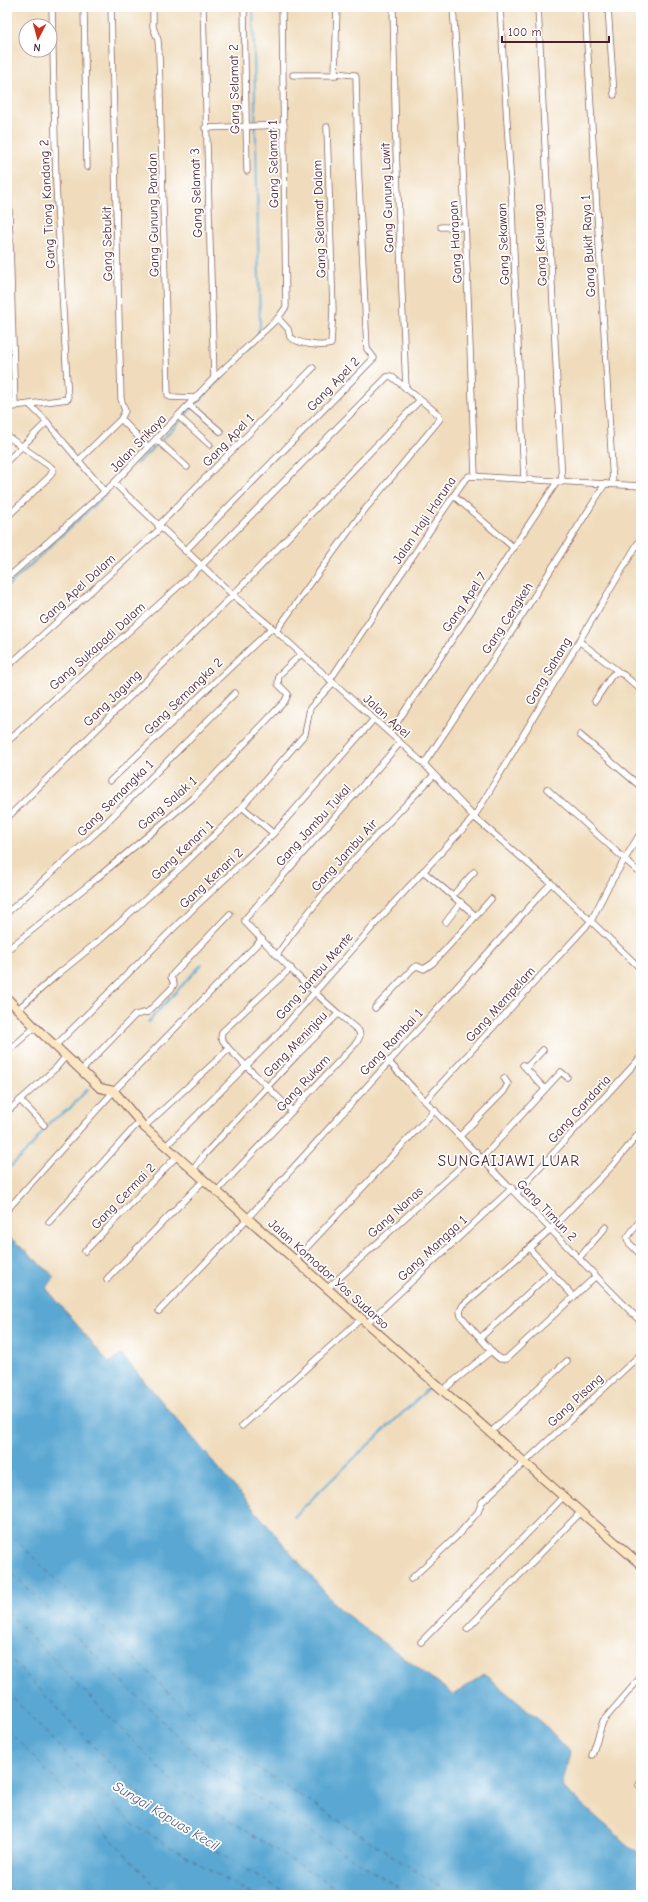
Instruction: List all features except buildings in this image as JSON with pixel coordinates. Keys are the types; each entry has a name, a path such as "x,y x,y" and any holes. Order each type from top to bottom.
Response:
{"street":[{"name":"Gang Tiong Kandang 2","path":"30,405 68,399 56,184 52,7"},
{"path":"84,7 87,167"},
{"name":"Gang Sebukit","path":"111,7 121,399 125,411 121,419"},
{"name":"Gang Gunung Pandan","path":"153,7 153,27 158,40 160,53 168,395 170,397 196,398"},
{"name":"Gang Selamat 3","path":"203,7 205,128 214,378"},
{"name":"Gang Selamat 2","path":"244,7 247,171"},
{"name":"Gang Selamat 1","path":"280,320 287,301 282,7"},
{"path":"293,75 336,75 337,7"},
{"name":"Gang Gunung Lawit","path":"393,7 396,148 406,389"},
{"name":"Gang Harapan","path":"453,7 460,118 475,475"},
{"name":"Gang Sekawan","path":"500,7 512,187 524,479"},
{"name":"Gang Keluarga","path":"538,7 560,482"},
{"name":"Gang Bukit Raya 1","path":"585,7 613,484"},
{"path":"608,7 614,95"},
{"name":"Gang Apel 2","path":"185,551 374,358 367,349 358,162 356,77 355,75 336,75"},
{"path":"205,128 284,126"},
{"name":"Gang Selamat Dalam","path":"280,320 288,329 290,337 294,340 329,345 332,341 333,310 327,127"},
{"path":"7,146 15,407"},
{"path":"441,227 465,227"},
{"name":"Jalan Srikaya","path":"7,576 12,574 114,484 214,378 280,320"},
{"name":"Gang Apel 1","path":"159,527 313,368"},
{"name":"Gang Sukapadi Dalam","path":"7,742 201,566 388,376 391,376 406,389"},
{"path":"406,389 420,400"},
{"name":"Gang Jagung","path":"7,818 233,594 420,400"},
{"name":"Gang Semangka 2","path":"110,781 274,629 362,513 440,419 439,415 420,400"},
{"path":"7,408 30,405 105,492"},
{"path":"189,405 221,432"},
{"path":"178,416 210,444"},
{"path":"78,461 121,419 148,447"},
{"path":"7,462 46,422"},
{"path":"7,436 24,446 52,468 52,473 7,517"},
{"path":"156,439 187,467"},
{"name":"Jalan Haji Haruna","path":"331,682 466,478 475,475 560,482 641,486"},
{"name":"Gang Apel 7","path":"390,733 560,482"},
{"name":"Jalan Apel","path":"114,484 201,566 274,629 331,682 424,764 474,816 551,883 641,970"},
{"name":"Gang Cengkeh","path":"424,764 514,628 605,484"},
{"path":"454,496 514,548"},
{"name":"Gang Apel Dalam","path":"7,667 159,527"},
{"name":"Gang Sahang","path":"474,816 641,538"},
{"path":"579,641 641,690"},
{"name":"Gang Salak 1","path":"7,950 91,883 194,797 285,701 288,694 278,684 278,675 301,654"},
{"path":"595,701 612,675 619,672"},
{"name":"Gang Kenari 1","path":"18,1009 100,940 177,871 242,807 305,734 310,708 331,682"},
{"name":"Gang Semangka 1","path":"7,913 99,830 235,693"},
{"name":"Gang Kenari 2","path":"55,1046 196,906 273,833 374,719"},
{"path":"580,735 641,787"},
{"name":"Gang Jambu Tukal","path":"245,922 246,916 250,911 400,743"},
{"name":"Gang Jambu Air","path":"277,955 302,919 366,847 434,775"},
{"path":"547,789 641,874"},
{"path":"242,807 273,833"},
{"name":"Gang Jambu Mente","path":"166,1146 245,1067 315,993 474,816"},
{"path":"591,921 607,888 641,832"},
{"path":"423,871 476,916"},
{"path":"453,895 474,872"},
{"name":"Gang Rambai 1","path":"159,1311 248,1217 551,883"},
{"path":"375,1008 413,968 417,966 424,969 433,963 491,899"},
{"path":"446,922 461,902"},
{"path":"82,1070 135,1014 148,1012 172,988 174,984 171,978 174,974 230,914"},
{"name":"Gang Mempelam","path":"425,1101 591,921"},
{"name":"Gang Rukam","path":"217,1191 357,1042 360,1036 359,1031 315,993 245,922"},
{"path":"7,1210 114,1091 262,939"},
{"path":"291,968 222,1032 221,1038 228,1049 245,1067 292,1111"},
{"path":"7,998 35,1027 100,1088 114,1091"},
{"name":"Gang Meninjau","path":"193,1170 209,1150 296,1056 338,1014"},
{"path":"7,1052 35,1027"},
{"path":"49,1222 141,1124 228,1049"},
{"path":"543,1050 524,1067 545,1089"},
{"path":"7,1112 56,1068 66,1056"},
{"name":"Gang Gandaria","path":"517,1193 641,1057"},
{"name":"Gang Timun 2","path":"388,1061 425,1101 477,1152 641,1322"},
{"path":"482,1158 561,1072 567,1077"},
{"path":"460,1136 504,1090 508,1084 504,1078"},
{"name":"Jalan Komodor Yos Sudarso","path":"114,1091 141,1124 491,1432 580,1513 641,1565"},
{"path":"20,1100 44,1125"},
{"path":"295,1260 435,1110"},
{"path":"596,1276 506,1359 500,1359 461,1316 460,1311 463,1305 551,1229 613,1165 641,1131"},
{"name":"Gang Nanas","path":"328,1288 477,1152"},
{"name":"Gang Cermai 2","path":"85,1251 177,1156"},
{"path":"108,1279 204,1180"},
{"name":"Gang Mangga 1","path":"242,1426 364,1321 512,1188"},
{"path":"641,1219 627,1238 629,1243 641,1255"},
{"path":"579,1258 606,1227"},
{"path":"529,1248 574,1297"},
{"path":"480,1338 551,1272"},
{"path":"443,1390 492,1351"},
{"name":"Gang Pisang","path":"411,1579 458,1535 478,1512 482,1502 641,1354"},
{"path":"491,1432 567,1361"},
{"path":"421,1642 563,1497"},
{"path":"467,1629 580,1513"},
{"path":"592,1755 602,1721 641,1677"}],"water":[{"name":"Sungai Kapuas Kecil","path":"7,1235 55,1277 46,1288 109,1363 122,1355 339,1609 454,1695 484,1674 544,1724 570,1752 562,1787 641,1856 641,1895 7,1895"}],"waterway":[{"path":"253,7 260,327 257,335"},
{"path":"136,464 164,438 251,346"},
{"path":"8,586 107,493"},
{"path":"148,1022 202,964"},
{"path":"7,1170 31,1147 50,1122 69,1109 88,1089"},
{"path":"294,1517 431,1386"}],"ferry route":[{"path":"7,1531 219,1743 453,1895"},
{"path":"7,1568 209,1767 410,1895"},
{"path":"7,1612 181,1790 347,1895"},
{"path":"7,1655 159,1815 289,1895"},
{"path":"7,1692 134,1825 252,1895"},
{"path":"7,1729 164,1895"}],"district":[{"name":"SUNGAIJAWI LUAR","path":"509,1161"}]}
